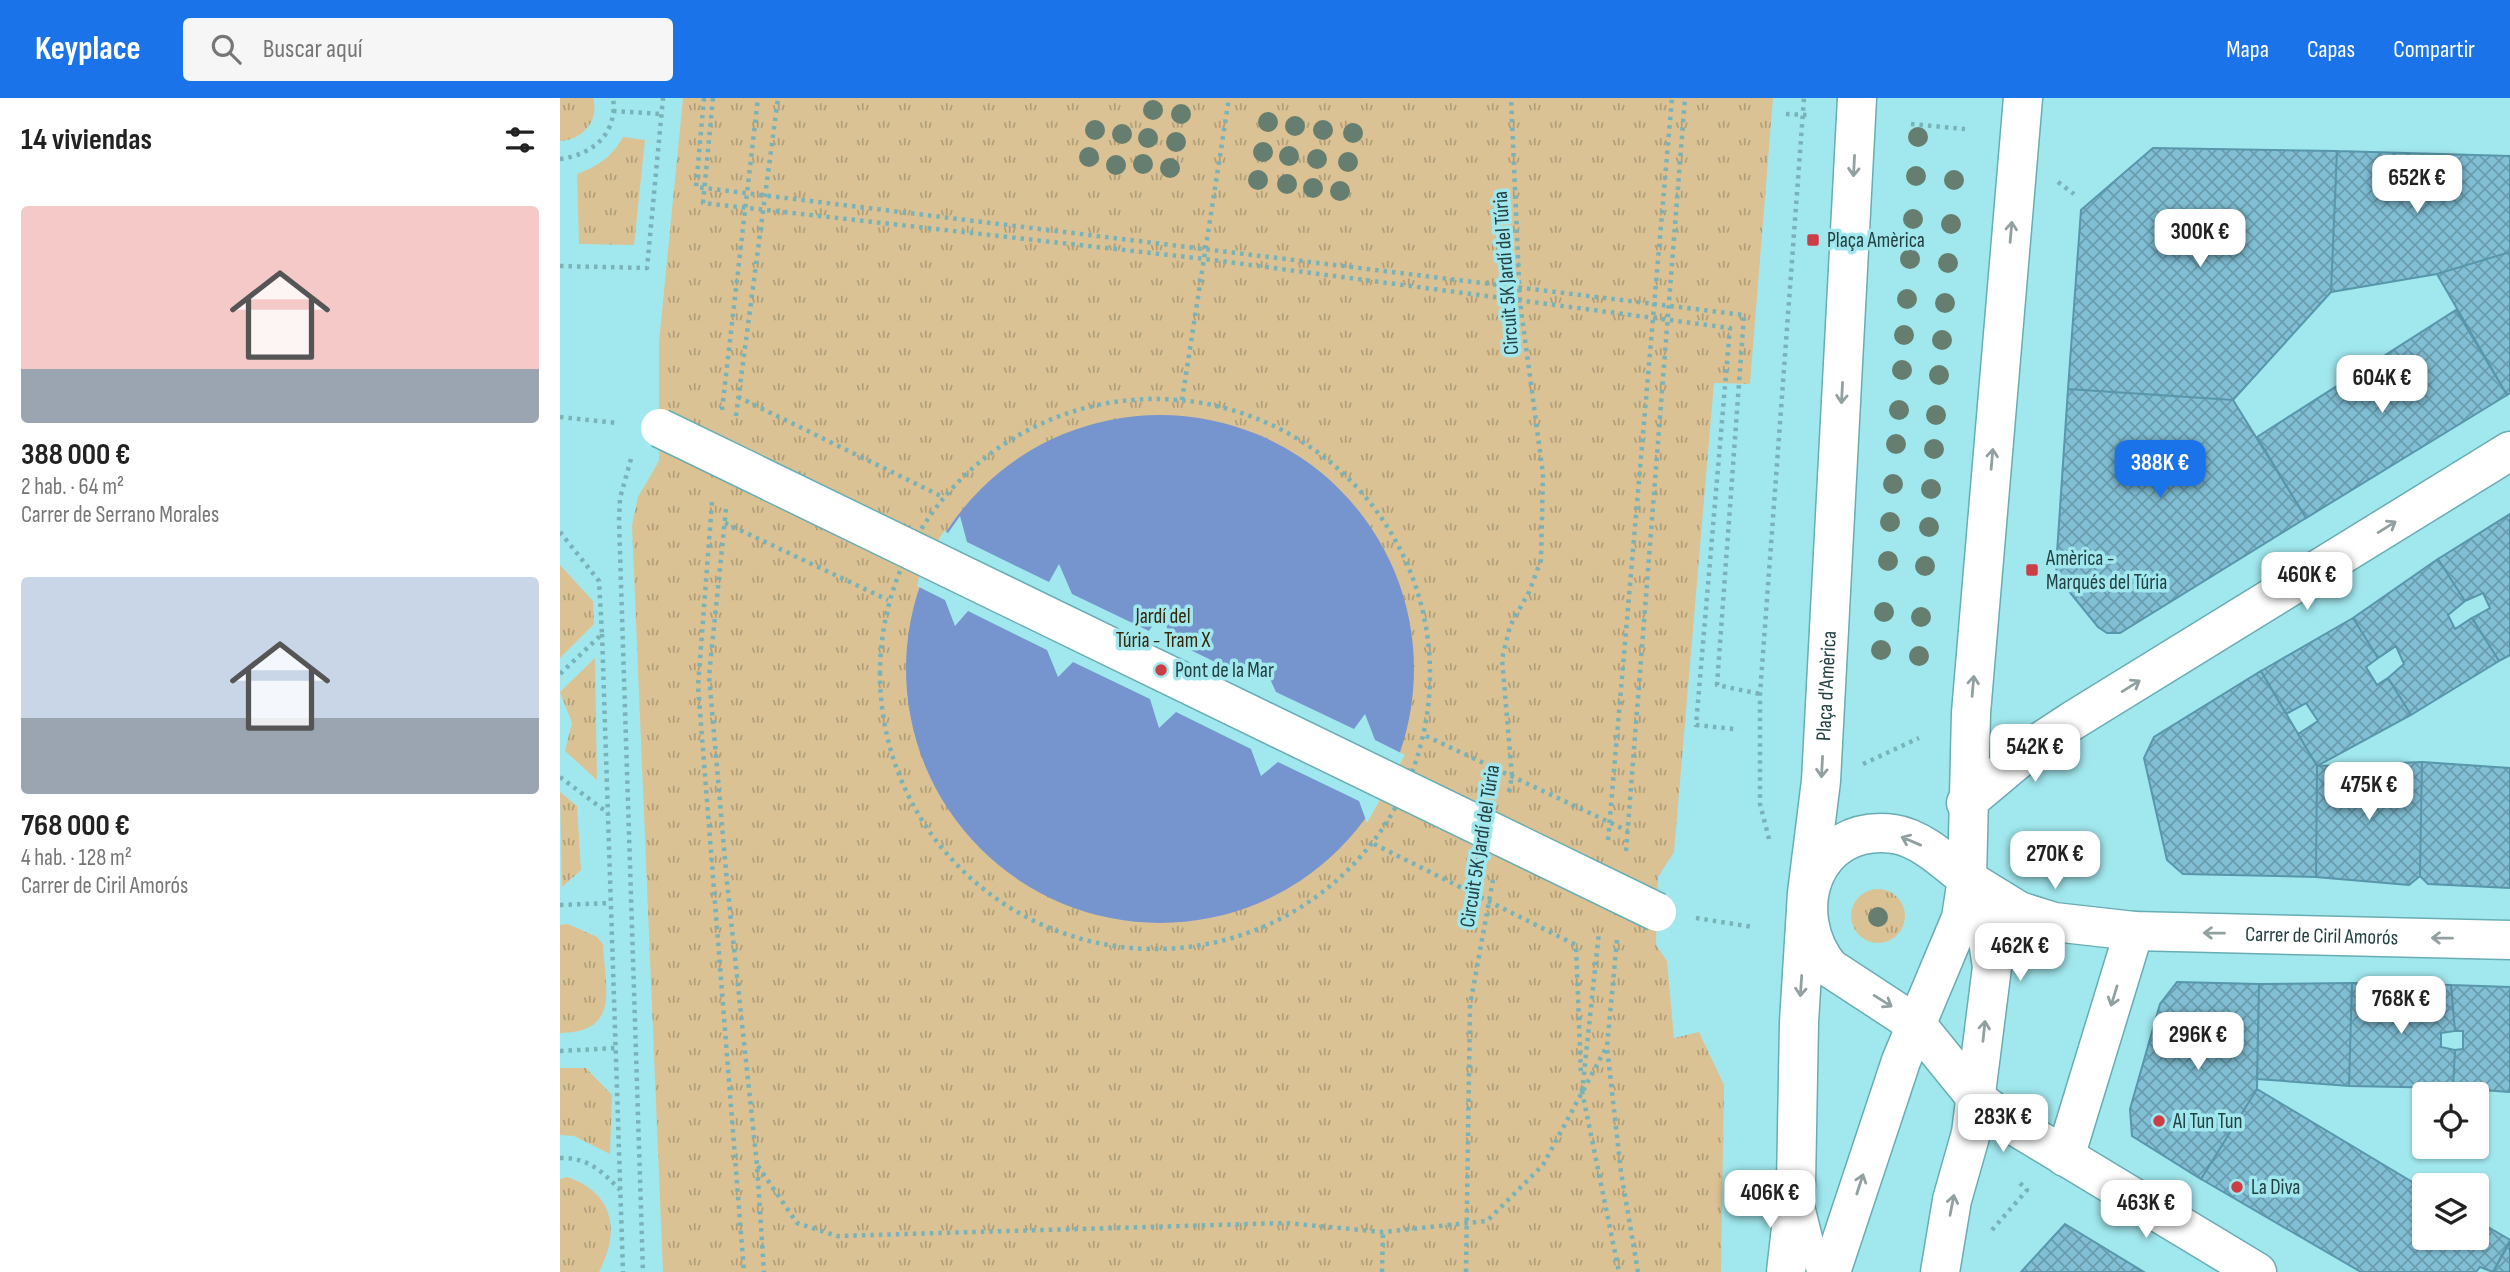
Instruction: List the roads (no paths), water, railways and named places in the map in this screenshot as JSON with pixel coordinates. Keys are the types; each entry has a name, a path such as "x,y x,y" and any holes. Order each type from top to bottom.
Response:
{"street":[{"name":"Plaça d'Amèrica","path":"1786,1272 1796,1184 1799,1022 1807,894 1822,770 1857,98"},
{"path":"1831,1272 1900,1061 1961,918 1966,879 1966,803 1971,713 2023,98"},
{"path":"660,428 1657,912"},
{"path":"1966,803 2034,746 2072,721 2510,451"},
{"path":"2065,1157 2134,931 2054,922 2019,911 1966,879 1916,842 1895,834 1868,834 1831,849 1818,868 1807,894 1815,943 1830,968 1917,1025 1977,1098 2000,1117 2065,1157 2257,1272"},
{"path":"1940,1272 1952,1200 1971,1133 1977,1098 1992,967 1986,927 1966,879"},
{"name":"Carrer de Ciril Amorós","path":"2134,931 2510,940"},
{"path":"1796,1184 1803,1272"}],"lane":[{"path":"1796,1184 1811,1246 1821,1272"}],"water":[{"path":"1160,415 1209,420 1257,435 1301,458 1339,490 1371,528 1394,572 1409,620 1414,669 1409,718 1394,766 1371,810 1339,848 1301,880 1257,903 1209,918 1160,923 1111,918 1063,903 1019,880 981,848 949,810 926,766 911,718 906,669 911,620 926,572 949,528 981,490 1019,458 1063,435 1111,420"}],"place":[{"name":"Plaça Amèrica","path":"1813,240"},
{"name":"Amèrica - Marqués del Túria","path":"2032,570"},
{"name":"Pont de la Mar","path":"1161,670"},
{"name":"Al Tun Tun","path":"2159,1121"},
{"name":"La Diva","path":"2237,1187"}],"park label":[{"name":"Jardí del Túria - Tram X","path":"1163,628"}]}
